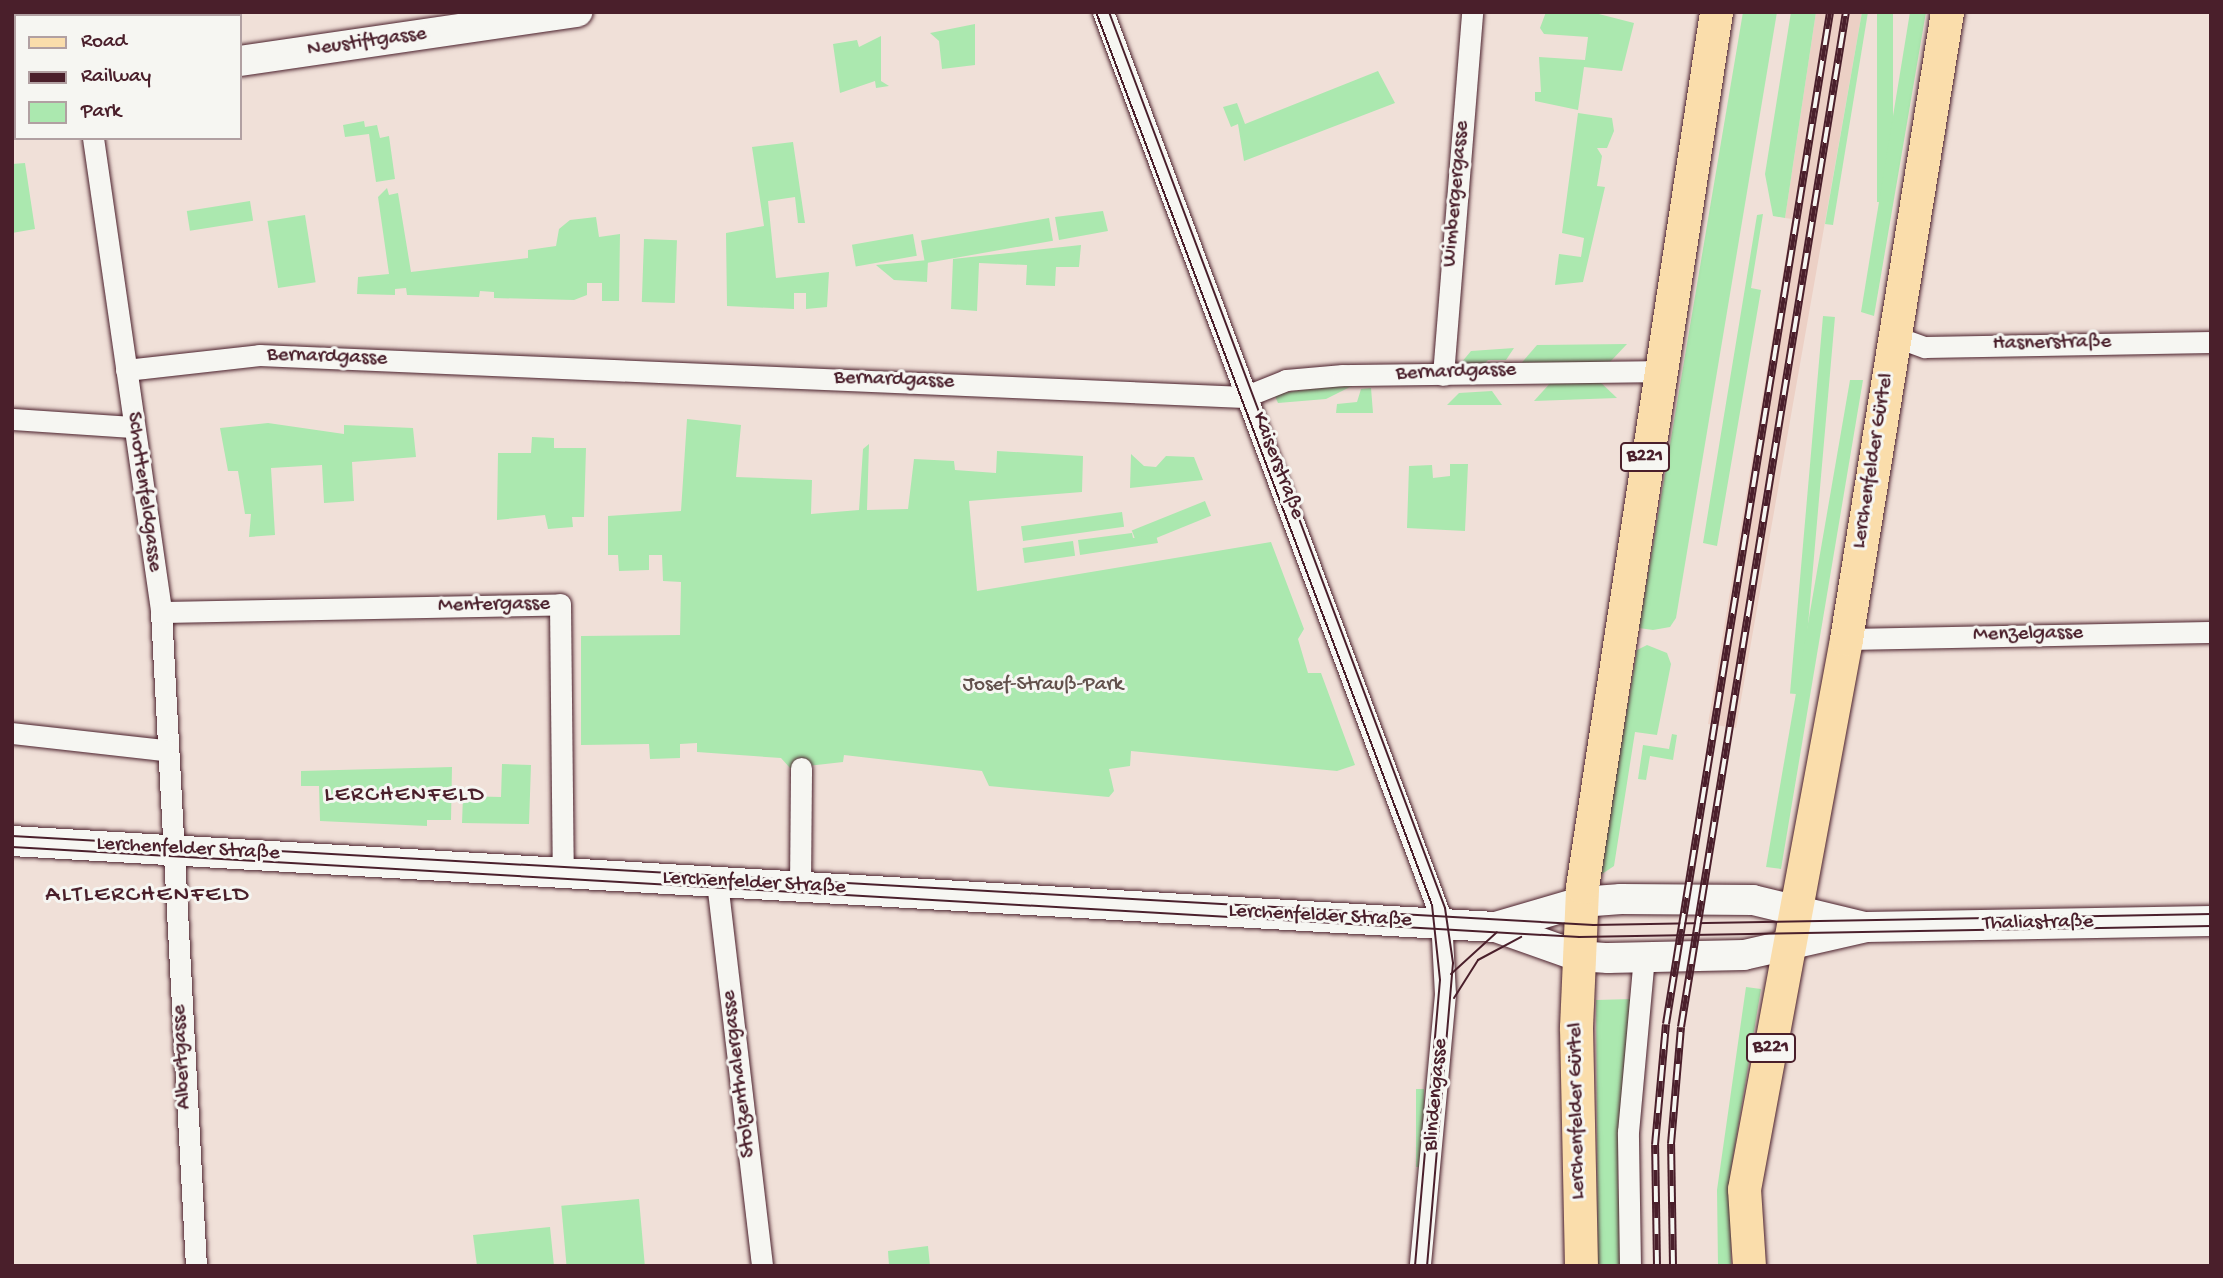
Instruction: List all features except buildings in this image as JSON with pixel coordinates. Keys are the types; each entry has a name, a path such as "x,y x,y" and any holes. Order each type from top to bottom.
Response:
{"main road":[{"name":"Neustiftgasse","path":"242,61 577,12"},
{"name":"Lerchenfelder Gürtel","path":"1581,1266 1578,956 1581,902 1658,371 1716,12"},
{"name":"Lerchenfelder Gürtel","path":"1749,1266 1744,1189 1846,639 1947,12"},
{"name":"Lerchenfelder Straße","path":"12,841 1496,927 1578,956"},
{"path":"1581,902 1753,900 1797,908 1866,927"},
{"name":"Lerchenfelder Straße","path":"1496,927 1581,902"},
{"name":"Thaliastraße","path":"1866,927 2211,921"},
{"path":"1578,956 1738,956 1866,927"}],"street":[{"name":"Kaiserstraße","path":"1103,12 1250,396 1443,924"},
{"name":"Wimbergergasse","path":"1443,375 1472,12"},
{"name":"Schottenfeldgasse","path":"93,140 132,427 161,612 164,750 171,849"},
{"name":"Hasnerstraße","path":"1894,336 1925,347 2211,342"},
{"name":"Bernardgasse","path":"126,370 259,355 1250,396 1286,380 1609,367 1658,371"},
{"path":"12,419 132,427"},
{"name":"Mentergasse","path":"161,612 560,604 563,873"},
{"name":"Menzelgasse","path":"1846,639 2211,632"},
{"path":"12,733 164,750"},
{"path":"800,887 801,768"},
{"name":"Albertgasse","path":"171,849 196,1266"},
{"name":"Stolzenthalergasse","path":"718,882 762,1266"},
{"name":"Blindengasse","path":"1420,1266 1446,994 1443,924"},
{"path":"1630,1266 1628,1132 1644,957"}],"shaded area":[{"path":"1816,12 1862,12 1736,728 1708,724 1792,219 1785,218"}],"green space":[{"path":"1546,12 1591,12 1634,23 1622,71 1584,67 1578,110 1535,101 1535,92 1541,92 1539,57 1585,60 1588,37 1544,34 1540,28"},
{"path":"1743,12 1777,12 1676,618 1670,627 1653,630 1639,628"},
{"path":"1791,12 1816,12 1785,218 1773,216 1765,174"},
{"path":"1862,12 1868,12 1833,225 1825,224"},
{"path":"1877,12 1893,12 1893,202 1877,202"},
{"path":"1910,12 1926,12 1874,316 1861,312"},
{"path":"975,24 975,65 942,69 939,41 930,33"},
{"path":"881,36 881,81 889,86 876,88 875,81 840,93 833,44 857,40 859,47"},
{"path":"1378,71 1395,103 1244,161 1238,124 1231,127 1223,107 1237,103 1245,124"},
{"path":"1578,113 1612,118 1614,131 1607,148 1597,148 1602,156 1597,186 1605,187 1583,282 1555,285 1559,254 1581,257 1584,238 1562,233"},
{"path":"364,121 365,127 377,125 380,138 389,136 395,179 376,182 369,134 345,137 343,125"},
{"path":"793,142 805,223 798,223 795,197 768,201 776,278 829,272 827,307 806,309 806,293 794,293 794,309 727,306 726,233 764,226 752,147"},
{"path":"25,163 35,229 12,233 12,164"},
{"path":"387,188 389,195 398,193 411,272 528,258 528,250 556,246 559,229 570,220 596,217 599,237 620,234 619,301 602,301 602,283 587,283 587,295 574,300 494,298 494,292 480,291 479,297 407,295 406,288 395,289 395,295 357,294 358,277 389,274 378,197"},
{"path":"250,201 253,221 190,231 187,211"},
{"path":"1103,211 1108,231 1059,240 1055,217"},
{"path":"1763,214 1751,288 1761,290 1717,546 1703,543 1757,215"},
{"path":"305,215 316,282 278,288 267,221"},
{"path":"1049,218 1053,241 925,263 921,241"},
{"path":"913,234 917,256 856,266 852,245"},
{"path":"644,239 677,240 675,303 642,302"},
{"path":"1081,245 1079,267 1056,267 1055,286 1026,285 1027,265 979,263 977,311 951,309 953,259"},
{"path":"928,260 927,282 894,280 876,265"},
{"path":"1823,316 1835,317 1802,695 1790,694"},
{"path":"1627,344 1610,362 1518,367 1537,345"},
{"path":"1514,348 1506,360 1488,360 1480,369 1461,363 1471,351"},
{"path":"1596,378 1617,398 1534,401 1552,381"},
{"path":"1850,380 1863,380 1781,869 1766,867"},
{"path":"1360,382 1326,399 1278,403 1274,394"},
{"path":"1371,388 1373,413 1336,413 1337,404 1357,402 1361,389"},
{"path":"1492,391 1502,405 1447,405 1459,393"},
{"name":"Josef-Strauß-Park","path":"687,419 741,425 736,477 812,480 811,514 859,510 863,449 869,444 867,510 908,509 914,459 954,461 955,470 996,473 997,451 1083,456 1082,492 969,501 977,591 1271,542 1304,629 1298,639 1308,673 1321,673 1355,765 1337,771 1131,751 1130,766 1109,769 1114,791 1109,797 989,786 982,771 844,755 843,762 790,768 781,758 697,752 697,743 680,744 680,758 650,759 649,744 581,745 581,636 680,635 681,582 663,581 662,555 649,555 649,570 619,571 618,555 608,555 608,516 681,511"},
{"path":"268,423 344,434 344,425 413,428 416,457 352,462 354,501 324,503 322,465 271,468 275,535 249,537 251,514 245,514 238,471 228,471 220,428"},
{"path":"532,437 554,438 554,448 586,448 584,517 572,517 573,527 548,529 545,515 497,520 498,453 531,453"},
{"path":"1131,454 1144,466 1156,467 1166,456 1194,457 1203,480 1130,488"},
{"path":"1450,464 1468,464 1465,531 1407,528 1409,466 1432,465 1433,478 1450,476"},
{"path":"1205,501 1211,516 1138,545 1132,531"},
{"path":"1122,512 1124,527 1023,541 1021,526"},
{"path":"1132,533 1133,538 1156,535 1158,543 1080,555 1078,540"},
{"path":"1073,541 1075,556 1025,563 1022,548"},
{"path":"1647,645 1667,653 1671,664 1657,735 1635,732 1614,866 1599,876 1637,650"},
{"path":"1672,734 1677,735 1673,760 1650,756 1646,780 1638,779 1643,745 1669,749"},
{"path":"502,764 531,765 529,824 462,823 463,796 501,797"},
{"path":"452,767 451,820 427,820 427,826 320,821 319,786 301,786 301,771"},
{"path":"1746,987 1761,989 1730,1175 1731,1266 1718,1266 1717,1190"},
{"path":"1632,999 1618,1174 1621,1266 1598,1266 1596,1000"},
{"path":"1416,1089 1424,1089 1424,1167 1416,1167"},
{"path":"639,1199 645,1266 567,1266 561,1206"},
{"path":"550,1227 554,1266 477,1266 473,1235"},
{"path":"928,1246 930,1266 889,1266 888,1251"}],"tram line":[{"path":"1096,12 1432,905 1440,980 1415,1266"},
{"path":"1109,12 1445,908 1453,963 1427,1266"},
{"path":"12,836 1593,925 2211,914"},
{"path":"12,847 1579,937 2211,926"},
{"path":"1451,974 1497,932"},
{"path":"1454,998 1478,960 1521,937"}],"railway":[{"path":"1657,1266 1655,1145 1666,1024 1830,12"},
{"path":"1673,1266 1671,1144 1681,1027 1846,12"}],"district":[{"name":"LERCHENFELD","path":"405,796"},
{"name":"ALTLERCHENFELD","path":"148,896"}]}
